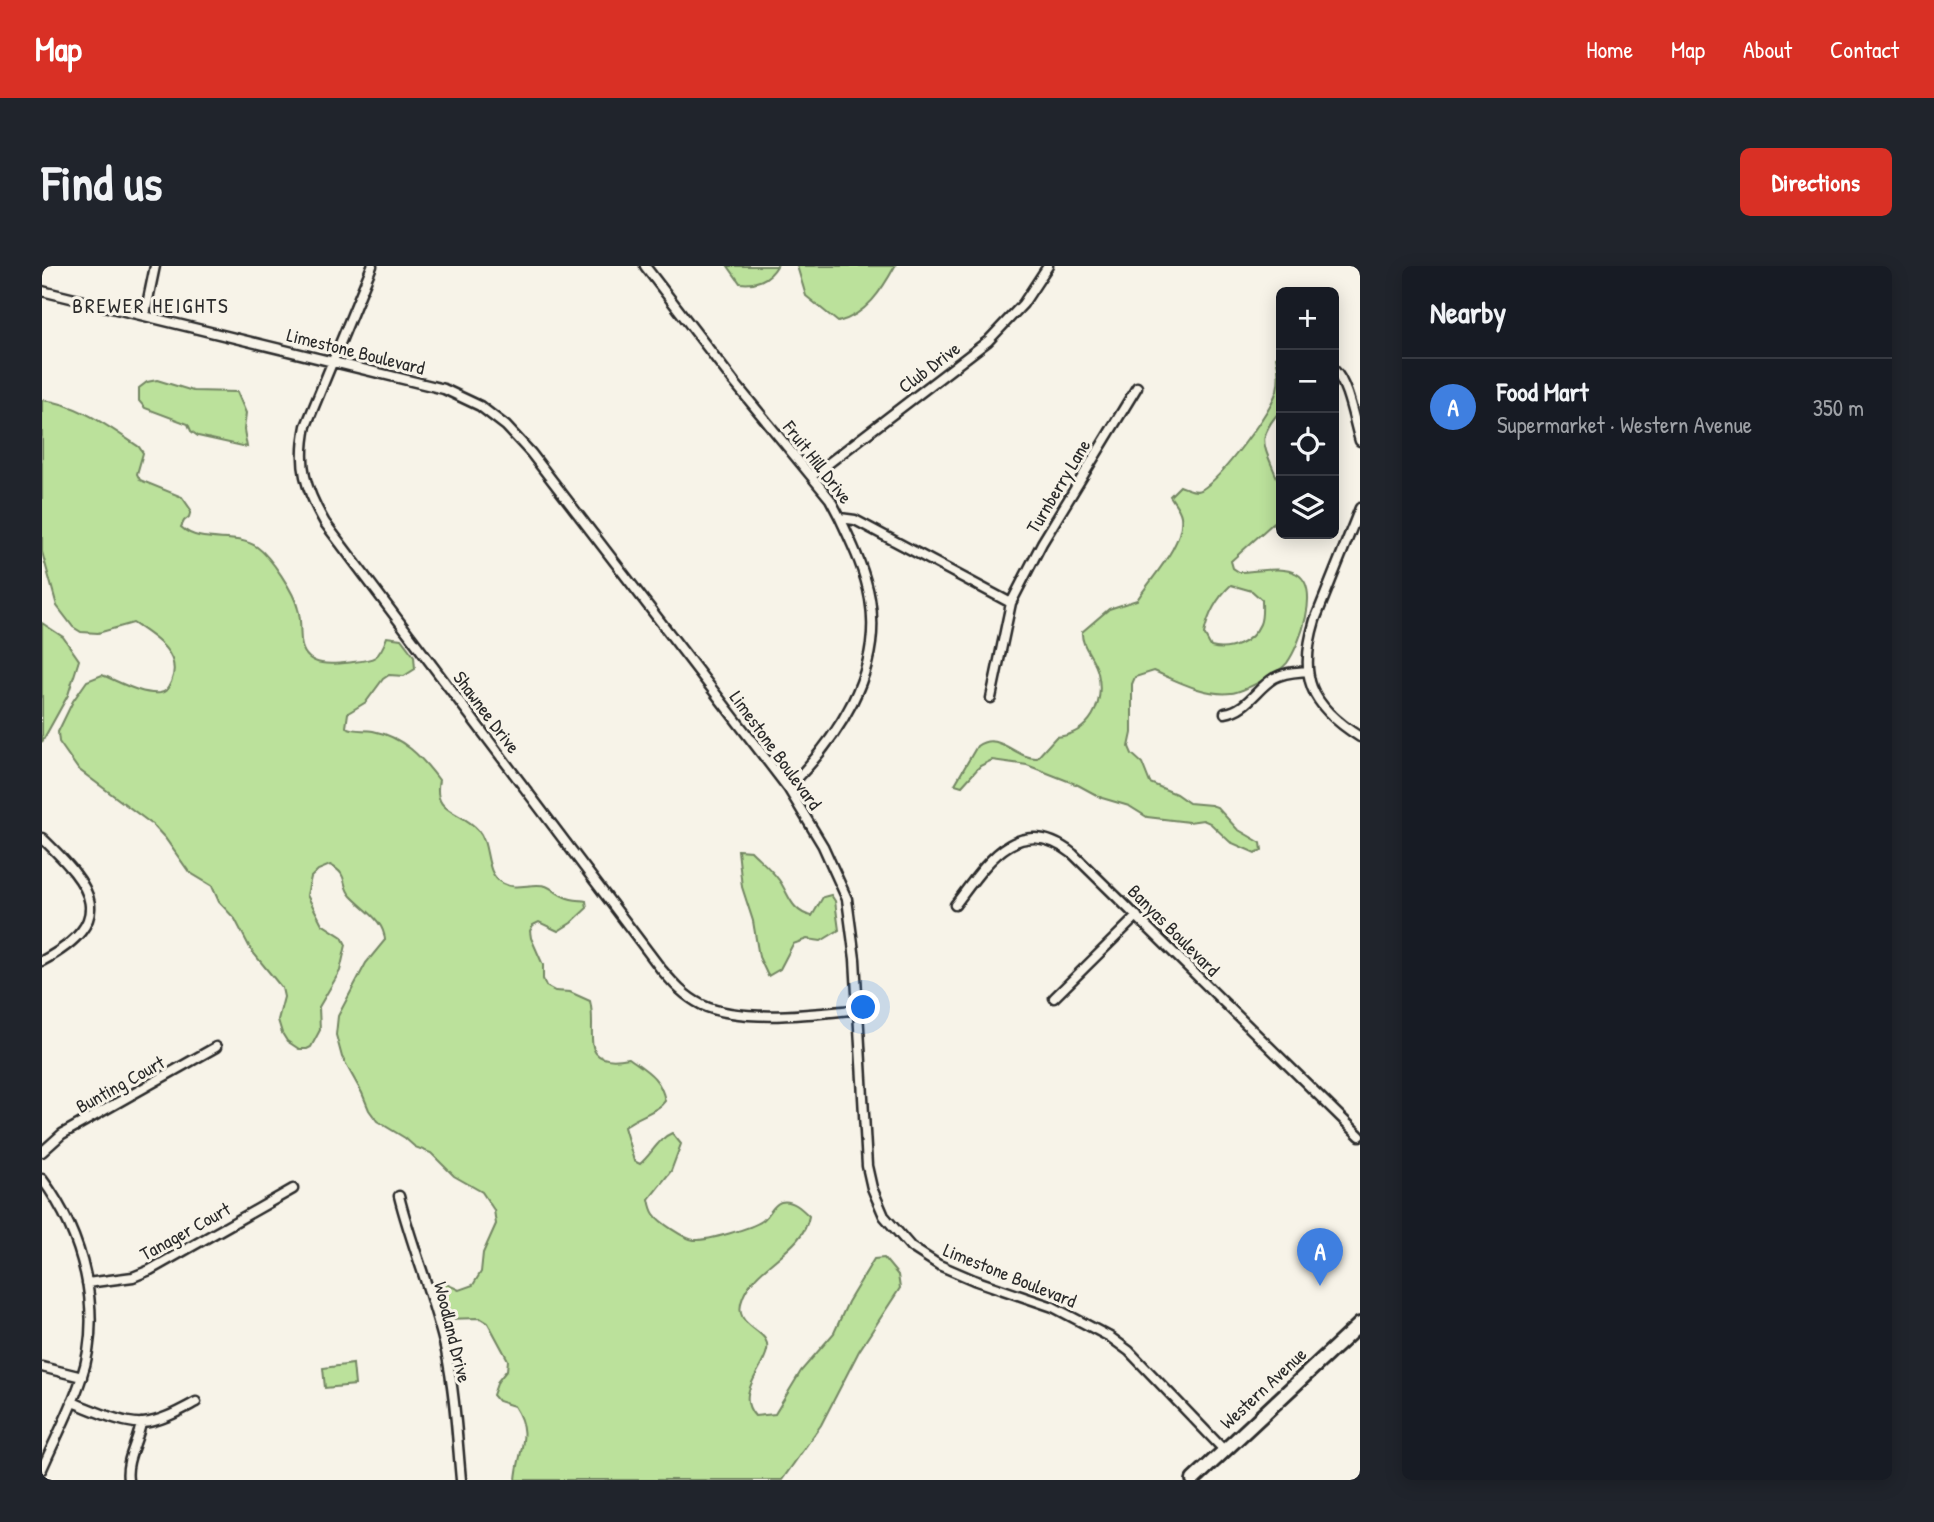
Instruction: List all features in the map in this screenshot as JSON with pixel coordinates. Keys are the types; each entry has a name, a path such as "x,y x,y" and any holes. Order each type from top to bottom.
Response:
{"main road":[{"name":"Western Avenue","path":"1193,1480 1360,1324"}],"street":[{"path":"145,314 155,266"},
{"name":"Shawnee Drive","path":"372,266 306,426 301,450 303,474 311,498 326,523 661,969 682,993 704,1006 757,1016 859,1009"},
{"name":"Fruit Hill Drive","path":"645,266 734,382 830,499 840,518 855,520 1011,603"},
{"name":"Club Drive","path":"812,476 988,341 1023,304 1048,266"},
{"name":"Limestone Boulevard","path":"42,291 145,314 444,390 480,406 506,426 531,453 788,788 823,846 847,899 859,1009 867,1166 875,1197 890,1226 911,1247 939,1265 1053,1307 1110,1337 1129,1351 1224,1450"},
{"path":"1339,378 1360,441"},
{"name":"Turnberry Lane","path":"1011,603 1032,560 1137,387"},
{"path":"1360,508 1315,620 1310,638 1307,671 1311,686 1329,713 1360,737"},
{"path":"788,788 830,741 847,713 867,667 872,631 870,599 860,563 840,518"},
{"path":"991,698 1011,603"},
{"path":"1225,713 1246,705 1276,677 1307,671"},
{"path":"42,838 82,881 90,905 83,931 68,946 42,961"},
{"name":"Banyas Boulevard","path":"955,905 994,855 1017,840 1038,838 1060,843 1360,1136"},
{"path":"1054,998 1137,916"},
{"name":"Bunting Court","path":"42,1152 62,1134 216,1047"},
{"path":"42,1179 71,1226 81,1255 87,1283 89,1322 82,1377 42,1469"},
{"name":"Tanager Court","path":"87,1283 133,1277 150,1270 293,1189"},
{"name":"Woodland Drive","path":"399,1196 446,1350 461,1480"},
{"path":"42,1367 82,1377"},
{"path":"72,1402 130,1422 141,1423 177,1412 195,1402"},
{"path":"128,1480 129,1462 141,1423"}],"green space":[{"path":"728,266 777,266 766,278 740,283"},
{"path":"797,266 895,266 885,284 865,308 838,322 806,296"},
{"path":"157,380 193,391 237,392 246,413 244,430 247,447 198,436 191,431 188,424 145,408 139,401 139,388 147,382"},
{"path":"1276,392 1276,416 1268,428 1264,442 1276,476 1276,520 1231,561 1233,568 1239,572 1284,570 1297,574 1304,581 1307,591 1308,604 1302,631 1287,663 1277,672 1237,692 1201,690 1154,671 1135,677 1132,684 1132,733 1129,747 1142,763 1150,783 1189,803 1217,807 1237,829 1261,843 1262,850 1255,853 1230,842 1203,820 1189,822 1147,817 1129,806 1102,798 1078,785 1027,765 992,760 980,766 962,786 955,784 977,746 985,742 1000,743 1021,754 1037,758 1056,737 1068,735 1086,724 1097,706 1100,685 1082,632 1109,609 1137,600 1178,538 1181,527 1180,513 1170,496 1180,486 1198,491 1210,483 1244,444","holes":["1231,585 1252,591 1262,600 1262,618 1252,636 1232,647 1211,647 1204,634 1210,613"]},
{"path":"42,400 81,411 139,447 143,453 137,474 140,480 182,497 191,510 181,527 189,533 208,538 239,540 263,552 281,575 296,602 302,646 310,658 316,662 331,664 371,659 379,654 387,637 401,639 414,656 415,669 404,676 389,675 383,679 366,702 348,713 346,727 370,730 393,738 425,763 439,780 438,791 444,806 471,823 482,836 492,873 502,883 513,886 546,886 567,898 586,901 587,908 571,923 558,931 539,922 533,925 530,931 531,938 543,965 546,986 590,1001 595,1053 612,1060 629,1058 660,1086 665,1101 662,1105 624,1127 634,1161 640,1164 672,1133 681,1144 671,1171 649,1199 652,1211 657,1217 690,1239 700,1240 757,1224 776,1205 785,1201 793,1203 809,1216 798,1239 749,1286 740,1308 747,1323 765,1338 767,1345 763,1362 748,1393 750,1408 755,1416 775,1414 801,1371 834,1333 848,1302 874,1259 884,1258 898,1275 900,1288 859,1351 821,1425 782,1480 516,1480 523,1443 523,1426 514,1406 498,1401 493,1395 498,1381 507,1370 508,1360 488,1323 480,1318 445,1319 434,1289 439,1283 459,1290 473,1285 481,1272 483,1253 496,1224 494,1210 482,1192 454,1176 431,1153 415,1147 377,1121 342,1057 336,1035 338,1016 366,963 385,940 381,927 351,896 343,876 336,869 330,865 318,870 311,877 307,895 322,924 342,937 346,945 340,971 319,1007 320,1030 311,1047 299,1049 287,1041 278,1020 284,997 282,988 251,950 235,919 219,902 212,886 189,872 153,825 78,769 59,742 58,732 73,701 87,681 102,675 138,690 160,693 168,688 174,672 170,655 164,647 133,623 98,633 81,632 73,627 57,606 42,552"},
{"path":"42,623 63,637 79,660 68,695 42,742"},
{"path":"738,850 751,851 776,876 799,911 812,916 823,897 831,895 835,901 839,930 821,941 807,939 793,944 780,969 768,976 759,957 753,921 742,887"},
{"path":"353,1364 355,1385 325,1388 323,1368"}],"place":[{"name":"Food Mart","path":"1320,1286"}],"district":[{"name":"BREWER HEIGHTS","path":"151,305"}]}
